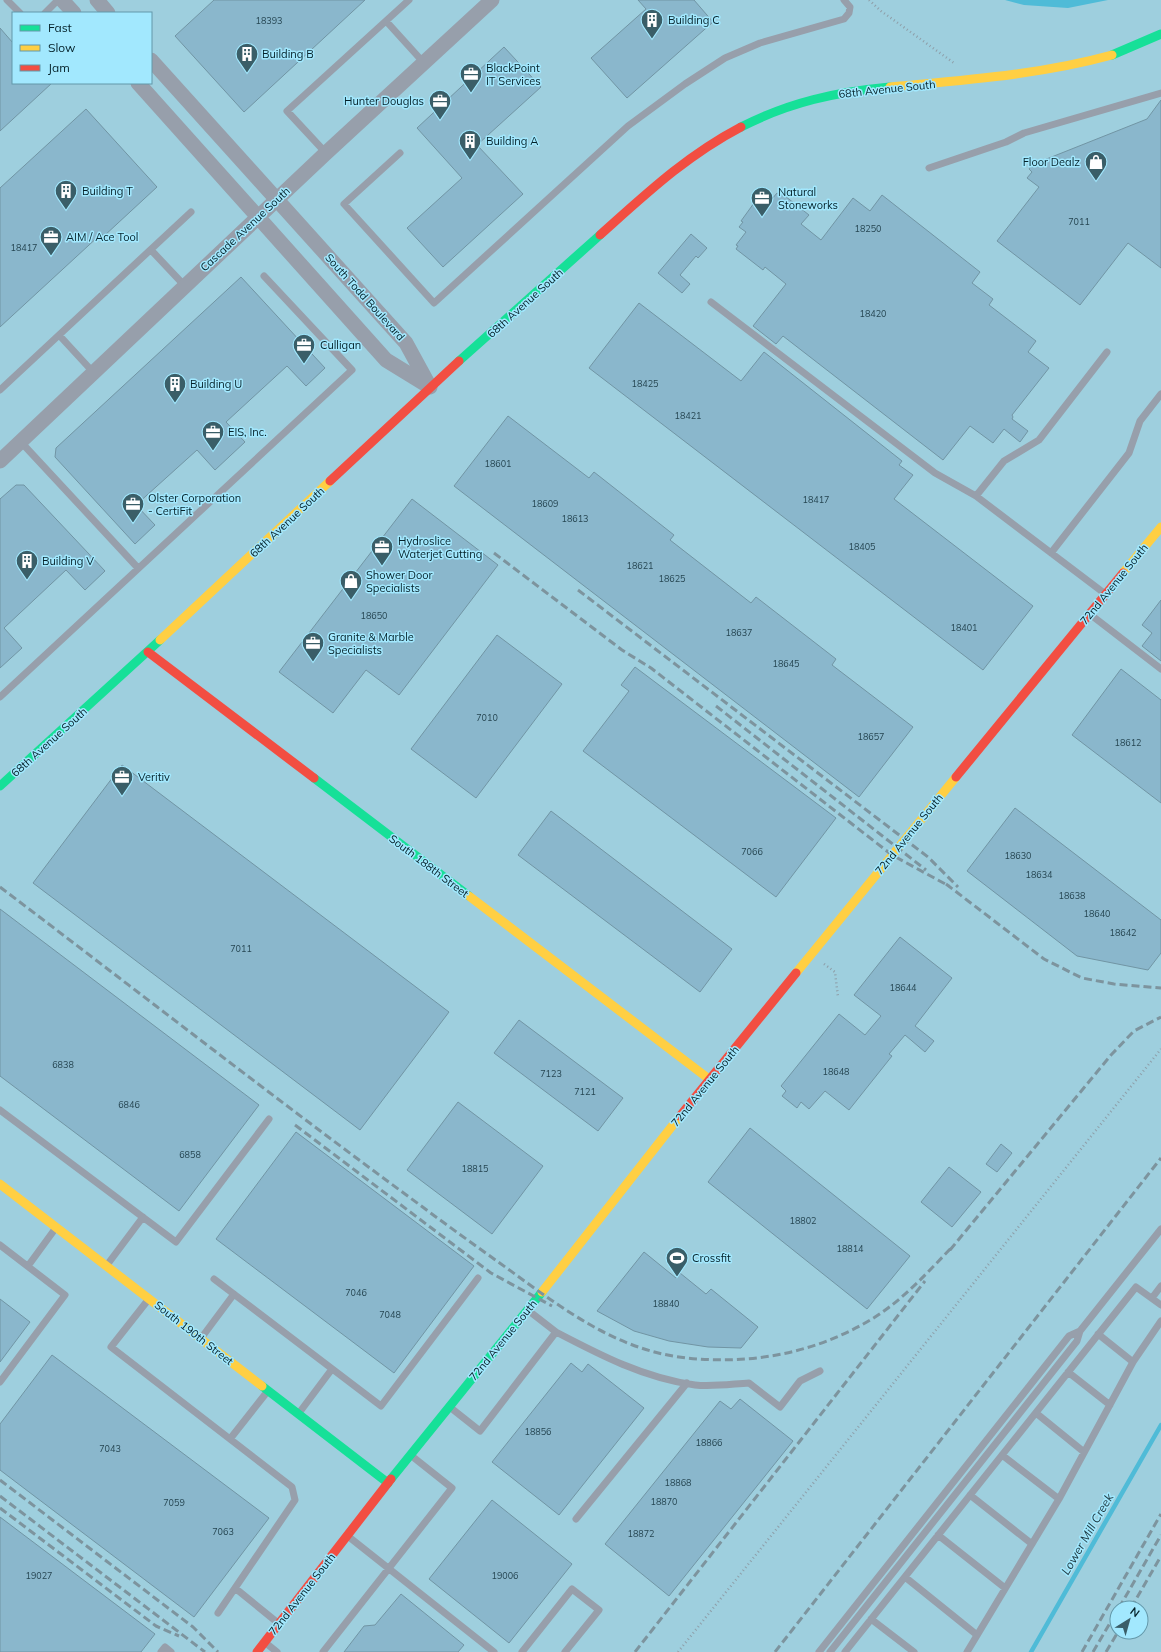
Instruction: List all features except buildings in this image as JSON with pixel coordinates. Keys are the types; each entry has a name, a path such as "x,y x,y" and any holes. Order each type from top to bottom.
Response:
{"street":[{"path":"62,0 73,12"},
{"path":"97,0 107,12"},
{"name":"Cascade Avenue South","path":"0,460 277,198 492,0"},
{"name":"68th Avenue South","path":"0,786 148,652 430,388 674,169 709,143 741,125 792,104 847,91 1013,76 1077,66 1140,45 1161,34"},
{"name":"South Todd Boulevard","path":"152,61 277,198 406,343 430,388"},
{"path":"139,84 259,216 386,360 430,388"},
{"name":"72nd Avenue South","path":"257,1652 410,1455 527,1310 709,1079 1161,527"},
{"name":"South 188th Street","path":"148,652 709,1079"},
{"name":"South 190th Street","path":"0,1184 388,1483"}],"lane":[{"path":"7,0 19,12"},
{"path":"46,12 58,0"},
{"path":"326,153 287,111 409,0"},
{"path":"400,153 344,204 434,303 628,126 685,84 725,58 760,43 844,18 849,13 850,7 844,0"},
{"path":"386,21 424,63"},
{"path":"929,168 1006,142 1024,133 1161,93"},
{"path":"0,390 191,212"},
{"path":"151,250 184,285"},
{"path":"0,697 352,370 264,276"},
{"path":"711,302 935,473 976,496 1105,595"},
{"path":"59,335 93,372"},
{"path":"976,496 1004,461 1039,440 1107,352"},
{"path":"1051,553 1129,453 1140,422 1161,394"},
{"path":"20,441 138,568"},
{"path":"1090,614 1161,669"},
{"path":"0,1110 176,1242 269,1119"},
{"path":"106,1266 143,1217"},
{"path":"28,1266 57,1227"},
{"path":"830,1652 1077,1341 1080,1331 1161,1229"},
{"path":"0,1245 65,1295 0,1382"},
{"path":"214,1278 381,1406 478,1278"},
{"path":"1152,1298 1161,1286"},
{"path":"845,1652 1136,1287 1161,1305"},
{"path":"201,1338 234,1294"},
{"path":"149,1298 111,1347 292,1487 295,1500 218,1613"},
{"path":"527,1310 556,1332 608,1359 630,1368 655,1377 687,1383 727,1385 749,1383 780,1407 800,1381 820,1371"},
{"path":"967,1652 1059,1499 1133,1362 1161,1321"},
{"path":"819,1652 1069,1336 1080,1331"},
{"path":"449,1407 480,1431 556,1332"},
{"path":"1098,1334 1133,1362"},
{"path":"298,1414 332,1369"},
{"path":"1068,1372 1110,1405"},
{"path":"576,1520 687,1383"},
{"path":"230,1439 268,1390"},
{"path":"1036,1413 1084,1452"},
{"path":"323,1652 452,1488 410,1455"},
{"path":"1002,1455 1059,1499"},
{"path":"970,1495 1032,1544"},
{"path":"347,1535 494,1652"},
{"path":"938,1535 1005,1588"},
{"path":"905,1577 977,1635"},
{"path":"235,1588 279,1624"},
{"path":"522,1652 572,1589 598,1610 565,1652"},
{"path":"871,1619 914,1652"},
{"path":"265,1642 277,1652"},
{"path":"161,1652 165,1647 171,1652"}],"path":[{"path":"869,0 881,11 957,66"},
{"path":"811,954 835,972 838,997"},
{"path":"678,1652 1161,1050"}],"water":[{"path":"1005,0 1108,0 1068,8 1024,5"}],"waterway":[{"name":"Lower Mill Creek","path":"1031,1652 1161,1425"}],"railway":[{"path":"494,553 622,650 651,668 892,855 949,886"},
{"path":"578,590 928,857 958,887"},
{"path":"716,706 926,870"},
{"path":"946,884 1044,959 1082,978 1114,984 1161,988"},
{"path":"0,887 314,1126 548,1298 589,1324 632,1345 679,1357 730,1360 755,1358 803,1349 827,1341 872,1319 915,1285 953,1246"},
{"path":"950,1250 1111,1055 1134,1031 1161,1017"},
{"path":"295,1125 491,1273 552,1306"},
{"path":"775,1652 1161,1158"},
{"path":"635,1652 925,1281"},
{"path":"0,1480 193,1627 218,1652"},
{"path":"0,1496 205,1652"},
{"path":"0,1508 156,1626 179,1636"},
{"path":"1082,1652 1161,1514"},
{"path":"1124,1600 1161,1535"},
{"path":"1136,1600 1161,1556"},
{"path":"1093,1652 1109,1625"},
{"path":"1106,1652 1113,1640"}],"traffic: fast":[{"path":"1112,55 1161,34"},
{"path":"741,127 777,111 832,95 890,87"},
{"path":"459,361 600,235"},
{"path":"0,786 160,640"},
{"path":"314,778 469,896"},
{"path":"391,1479 542,1292"},
{"path":"262,1386 388,1483"}],"traffic: slow":[{"path":"890,87 1002,76 1085,62 1112,55"},
{"path":"160,640 330,481"},
{"path":"1123,573 1161,527"},
{"path":"796,973 956,777"},
{"path":"469,896 709,1079"},
{"path":"542,1292 680,1116"},
{"path":"0,1184 262,1386"}],"traffic: jam":[{"path":"600,235 668,176 702,150 741,127"},
{"path":"330,481 459,361"},
{"path":"956,777 1123,573"},
{"path":"148,652 314,778"},
{"path":"680,1116 796,973"},
{"path":"257,1652 391,1479"}],"place":[{"name":"Building C","path":"652,40"},
{"name":"Building B","path":"247,74"},
{"name":"BlackPoint IT Services","path":"471,94"},
{"name":"Hunter Douglas","path":"440,120"},
{"name":"Building A","path":"470,160"},
{"name":"Floor Dealz","path":"1096,182"},
{"name":"Building T","path":"66,210"},
{"name":"Natural Stoneworks","path":"762,218"},
{"name":"AIM / Ace Tool","path":"51,256"},
{"name":"Culligan","path":"304,364"},
{"name":"Building U","path":"175,404"},
{"name":"EIS, Inc.","path":"213,452"},
{"name":"Olster Corporation - CertiFit","path":"133,524"},
{"name":"Hydroslice Waterjet Cutting","path":"382,566"},
{"name":"Building V","path":"27,580"},
{"name":"Shower Door Specialists","path":"351,600"},
{"name":"Granite & Marble Specialists","path":"313,662"},
{"name":"Veritiv","path":"122,796"},
{"name":"Crossfit","path":"677,1278"}]}
